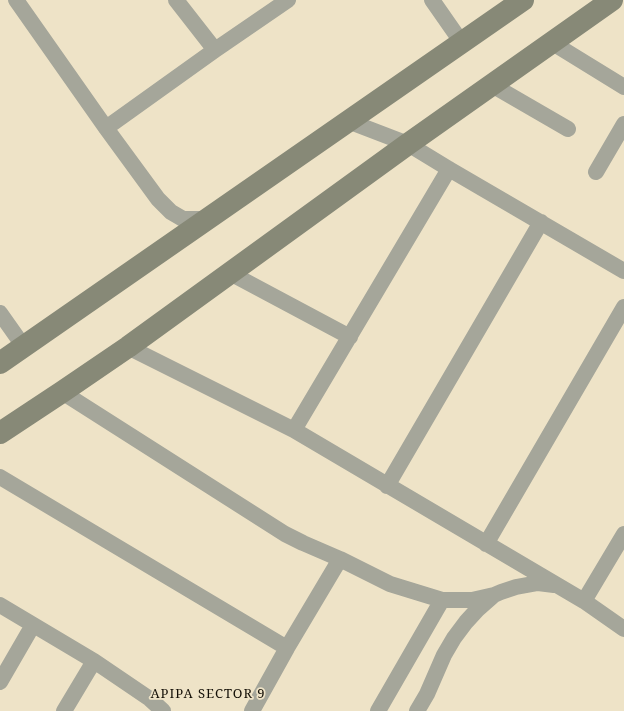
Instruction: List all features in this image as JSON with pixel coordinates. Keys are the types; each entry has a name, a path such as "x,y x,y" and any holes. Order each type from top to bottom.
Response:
{"street":[{"path":"176,0 215,50"},
{"path":"106,128 288,0"},
{"path":"432,0 462,43"},
{"path":"0,364 523,0"},
{"path":"0,433 128,346 408,144 612,0"},
{"path":"19,1 106,128 158,199 171,212 183,219 207,219"},
{"path":"551,42 624,87"},
{"path":"492,85 568,129"},
{"path":"348,122 408,144 624,271"},
{"path":"596,172 624,124"},
{"path":"294,430 449,169"},
{"path":"387,486 541,222"},
{"path":"230,273 350,337"},
{"path":"486,544 624,307"},
{"path":"0,313 24,347"},
{"path":"128,346 294,430 584,601 624,628"},
{"path":"62,392 285,534 390,584 442,600 472,600 494,595 516,587 538,583 557,586"},
{"path":"0,477 286,648"},
{"path":"584,601 624,534"},
{"path":"252,711 286,648 340,559"},
{"path":"416,711 427,694 444,655 454,638 477,610 494,595"},
{"path":"378,711 442,600"},
{"path":"0,605 94,661 147,705 163,711"},
{"path":"0,682 33,625"},
{"path":"64,711 94,661"}],"district":[{"name":"APIPA SECTOR 9","path":"208,694"}]}
